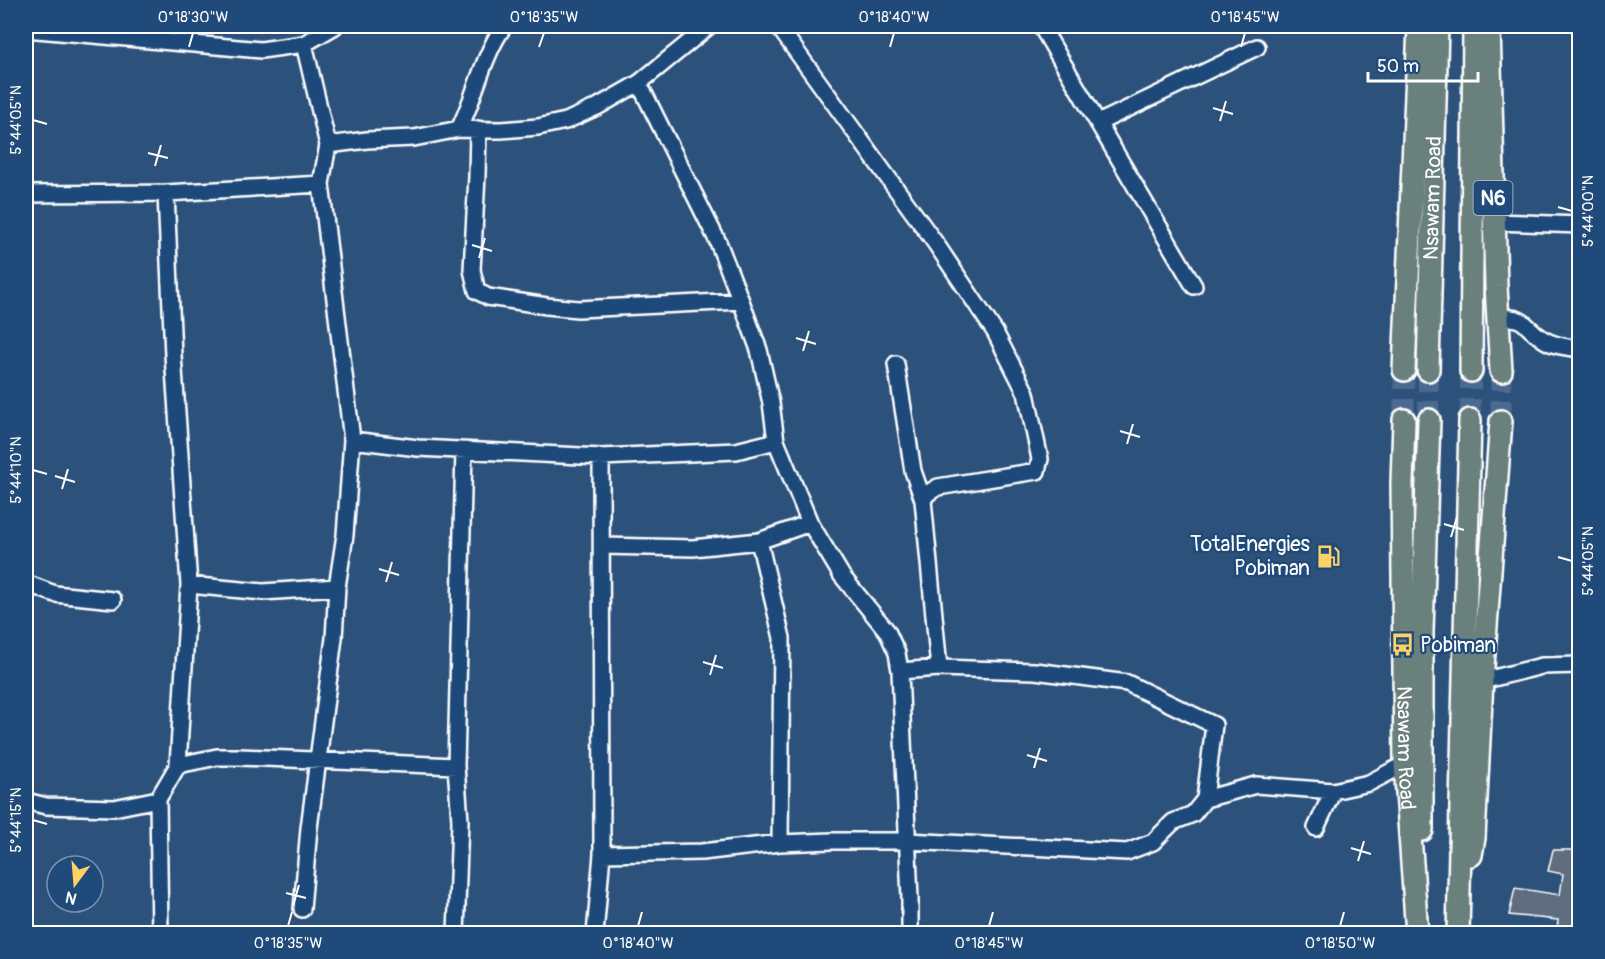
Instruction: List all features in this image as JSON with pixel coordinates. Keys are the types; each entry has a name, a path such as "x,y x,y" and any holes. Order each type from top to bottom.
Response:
{"highway":[{"name":"Nsawam Road","path":"1404,370 1419,26"},
{"name":"Nsawam Road","path":"1428,370 1437,26"},
{"name":"Nsawam Road","path":"1471,371 1474,26"},
{"name":"N6","path":"1488,26 1501,371"},
{"name":"Nsawam Road","path":"1404,420 1405,764 1419,933"},
{"name":"Nsawam Road","path":"1419,933 1422,846 1422,632 1429,420"},
{"path":"1458,925 1470,420"},
{"path":"1458,925 1474,838 1482,681 1501,421"}],"street":[{"path":"26,29 261,50 304,44 335,26"},
{"path":"459,129 470,107 485,60 504,26"},
{"path":"328,145 367,140 414,138 459,129 501,130 538,127 566,121 597,107 639,83 709,26"},
{"path":"778,26 936,244 995,332 1026,393 1040,459 1037,471 938,487 928,493 923,500"},
{"path":"1041,26 1194,286"},
{"path":"302,909 309,828 334,638 352,441 321,184 328,145 304,44"},
{"path":"1098,123 1257,48"},
{"path":"639,83 718,242 741,301 759,350 771,404 776,441 810,523 842,576 888,631 897,652 900,671 910,933"},
{"path":"477,129 472,270 477,291 488,297 578,309 741,301"},
{"path":"26,194 166,193 321,184"},
{"path":"160,933 158,799 178,765 189,585 173,355 166,193"},
{"path":"1494,222 1580,225"},
{"path":"1498,317 1520,319 1543,339 1554,344 1580,349"},
{"path":"896,364 913,471 923,500 939,668"},
{"path":"352,441 464,451 601,457 736,451 776,441"},
{"path":"456,933 460,821 456,766 464,451"},
{"path":"595,933 602,854 601,457"},
{"path":"602,546 693,548 759,541 810,523"},
{"path":"759,541 782,638 780,843"},
{"path":"26,583 55,594 113,600"},
{"path":"189,585 263,592 337,587"},
{"path":"1482,681 1542,666 1580,665"},
{"path":"602,854 702,852 780,843 832,841 907,841 1127,852 1153,842 1173,822 1193,814 1205,799 1214,725 1127,683 1035,671 939,668 900,671"},
{"path":"178,765 217,757 456,766"},
{"path":"1205,799 1256,785 1333,791 1369,783 1405,764"},
{"path":"1316,828 1333,791"},
{"path":"26,801 46,806 114,808 158,799"}],"building":[{"path":"1553,850 1580,850 1580,904 1576,931 1557,929 1558,920 1509,915 1515,888 1560,895 1563,874 1548,871"}],"tunnel":[{"path":"1404,370 1404,420"},
{"path":"1428,370 1429,420"},
{"path":"1470,420 1471,371"},
{"path":"1501,371 1501,421"}],"place":[{"name":"TotalEnergies Pobiman","path":"1328,556"},
{"name":"Pobiman","path":"1402,645"}]}
